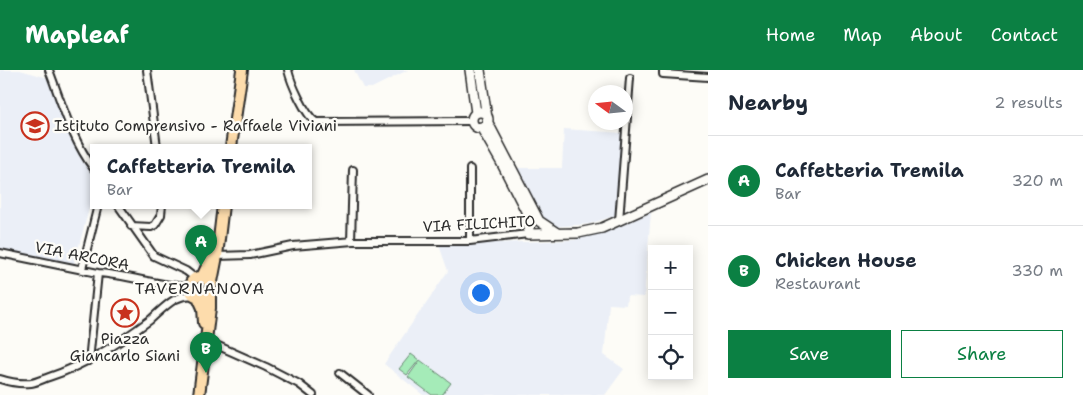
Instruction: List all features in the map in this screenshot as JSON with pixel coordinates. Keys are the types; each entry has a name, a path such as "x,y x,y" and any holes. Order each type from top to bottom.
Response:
{"main road":[{"path":"226,144 236,70"},
{"path":"231,144 242,70"},
{"path":"199,395 204,317 191,282 199,277 215,256 219,209"},
{"path":"193,395 210,308 210,288 222,209"},
{"path":"194,294 204,297 210,288 208,280 199,277"}],"street":[{"path":"50,70 68,122 90,164"},
{"path":"147,70 156,144"},
{"path":"288,70 290,78 310,116 316,122 474,117 484,113 485,122 501,162 530,222 528,234"},
{"path":"470,70 473,125 485,122"},
{"path":"480,70 485,122 539,221 560,235"},
{"path":"663,70 663,74 708,77"},
{"path":"619,221 630,78"},
{"path":"470,169 470,241"},
{"path":"351,242 353,170"},
{"name":"VIA FILICHITO","path":"215,256 250,255 292,246 351,242 470,241 528,234 560,235 590,231 619,221 708,180"},
{"path":"82,269 97,209"},
{"path":"120,209 154,256 199,277"},
{"path":"131,226 151,227 155,225 161,215 162,209"},
{"name":"VIA ARCORA","path":"0,252 194,294"},
{"path":"89,360 98,273"},
{"path":"0,379 10,382 30,383 65,372 89,360 149,320 175,298 194,294"},
{"path":"203,340 266,367 299,384 313,395"},
{"path":"340,373 368,395"}],"shaded area":[{"path":"0,70 20,70 52,79 83,162 90,172 90,205 74,264 0,249"},
{"path":"354,70 408,70 372,88 363,88"},
{"path":"564,129 622,133 617,215 589,224 551,227 540,218 516,168 562,168"},
{"path":"651,212 644,297 627,296 626,305 609,304 604,355 624,369 605,395 423,395 384,364 448,271 439,245 574,240 617,228"}],"green space":[{"path":"411,354 419,360 407,375 399,369"},
{"path":"420,360 451,383 442,395 432,395 408,377"}],"place":[{"name":"Istituto Comprensivo - Raffaele Viviani","path":"35,126"},
{"name":"Caffetteria Tremila","path":"201,266"},
{"name":"Piazza Giancarlo Siani","path":"125,313"},
{"name":"Chicken House","path":"206,373"}],"district":[{"name":"TAVERNANOVA","path":"200,288"}]}
